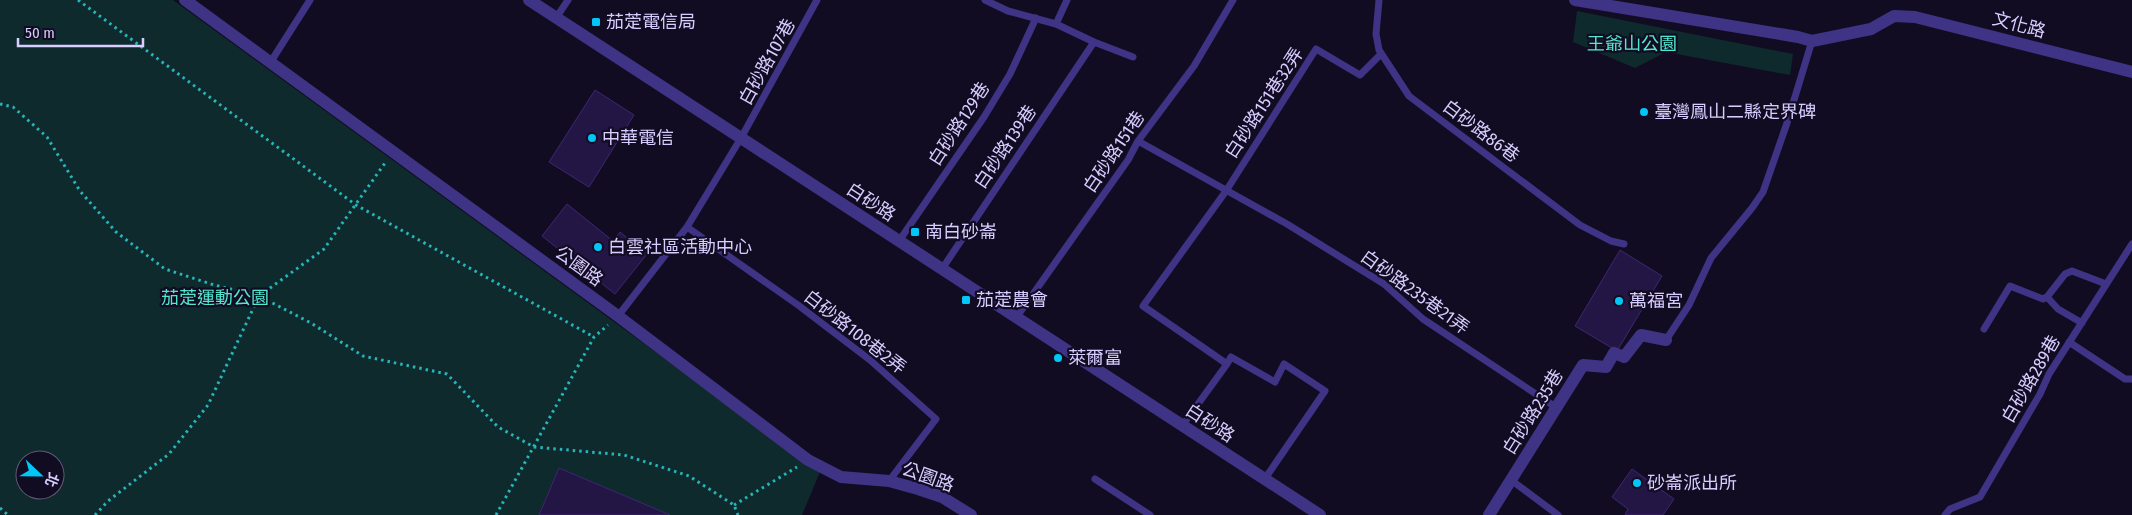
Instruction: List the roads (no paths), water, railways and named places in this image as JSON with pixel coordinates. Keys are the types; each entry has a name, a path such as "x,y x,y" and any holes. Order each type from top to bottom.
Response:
{"street":[{"name":"公園路","path":"185,0 618,316 808,460 841,477 889,481 942,497 971,515"},
{"name":"白砂路","path":"529,0 1313,513"},
{"name":"文化路","path":"1575,0 1798,37 1812,42 1871,29 1894,16 1915,17 2132,72"},
{"name":"白砂路235巷","path":"1489,515 1583,365 1606,367 1614,353 1624,357 1641,335 1666,340"}],"lane":[{"path":"270,63 310,0"},
{"path":"556,18 568,0"},
{"name":"白砂路107巷","path":"618,316 687,227 741,138 817,0"},
{"path":"985,0 1008,11 1056,24 1094,42 1133,57"},
{"path":"1056,24 1067,0"},
{"name":"白砂路151巷","path":"1016,318 1128,160 1138,141 1194,66 1233,0"},
{"name":"白砂路86巷","path":"1379,0 1376,34 1381,54 1409,96 1580,225 1611,241 1624,244"},
{"name":"白砂路129巷","path":"899,241 984,117 1010,74 1036,18"},
{"name":"白砂路139巷","path":"942,269 1094,42"},
{"path":"1666,340 1688,305 1711,258 1763,192 1812,42"},
{"name":"白砂路151巷32弄","path":"1227,364 1143,306 1226,191 1316,49 1360,75 1381,54"},
{"path":"1138,141 1226,191"},
{"name":"白砂路235巷21弄","path":"1226,191 1287,224 1384,284 1423,319 1557,408"},
{"name":"白砂路108巷2弄","path":"687,227 798,305 870,360 936,420 889,481"},
{"name":"白砂路289巷","path":"1945,515 1950,509 1980,497 2040,394 2049,374 2132,244"},
{"path":"1984,328 2010,286 2043,299 2047,297 2065,274 2072,271 2106,284"},
{"path":"2047,297 2058,309 2082,323"},
{"path":"2069,342 2125,379 2132,379"},
{"path":"1182,426 1231,358 1275,382 1284,364 1325,391 1264,480"},
{"path":"1095,479 1150,515"},
{"path":"1511,480 1558,515"}],"place":[{"name":"茄萣電信局","path":"596,22"},
{"name":"臺灣鳳山二縣定界碑","path":"1644,112"},
{"name":"中華電信","path":"592,138"},
{"name":"南白砂崙","path":"915,232"},
{"name":"白雲社區活動中心","path":"598,247"},
{"name":"茄萣農會","path":"966,300"},
{"name":"萬福宮","path":"1619,301"},
{"name":"萊爾富","path":"1058,358"},
{"name":"砂崙派出所","path":"1637,483"}],"park label":[{"name":"王爺山公園","path":"1632,44"},
{"name":"茄萣運動公園","path":"215,298"}]}
